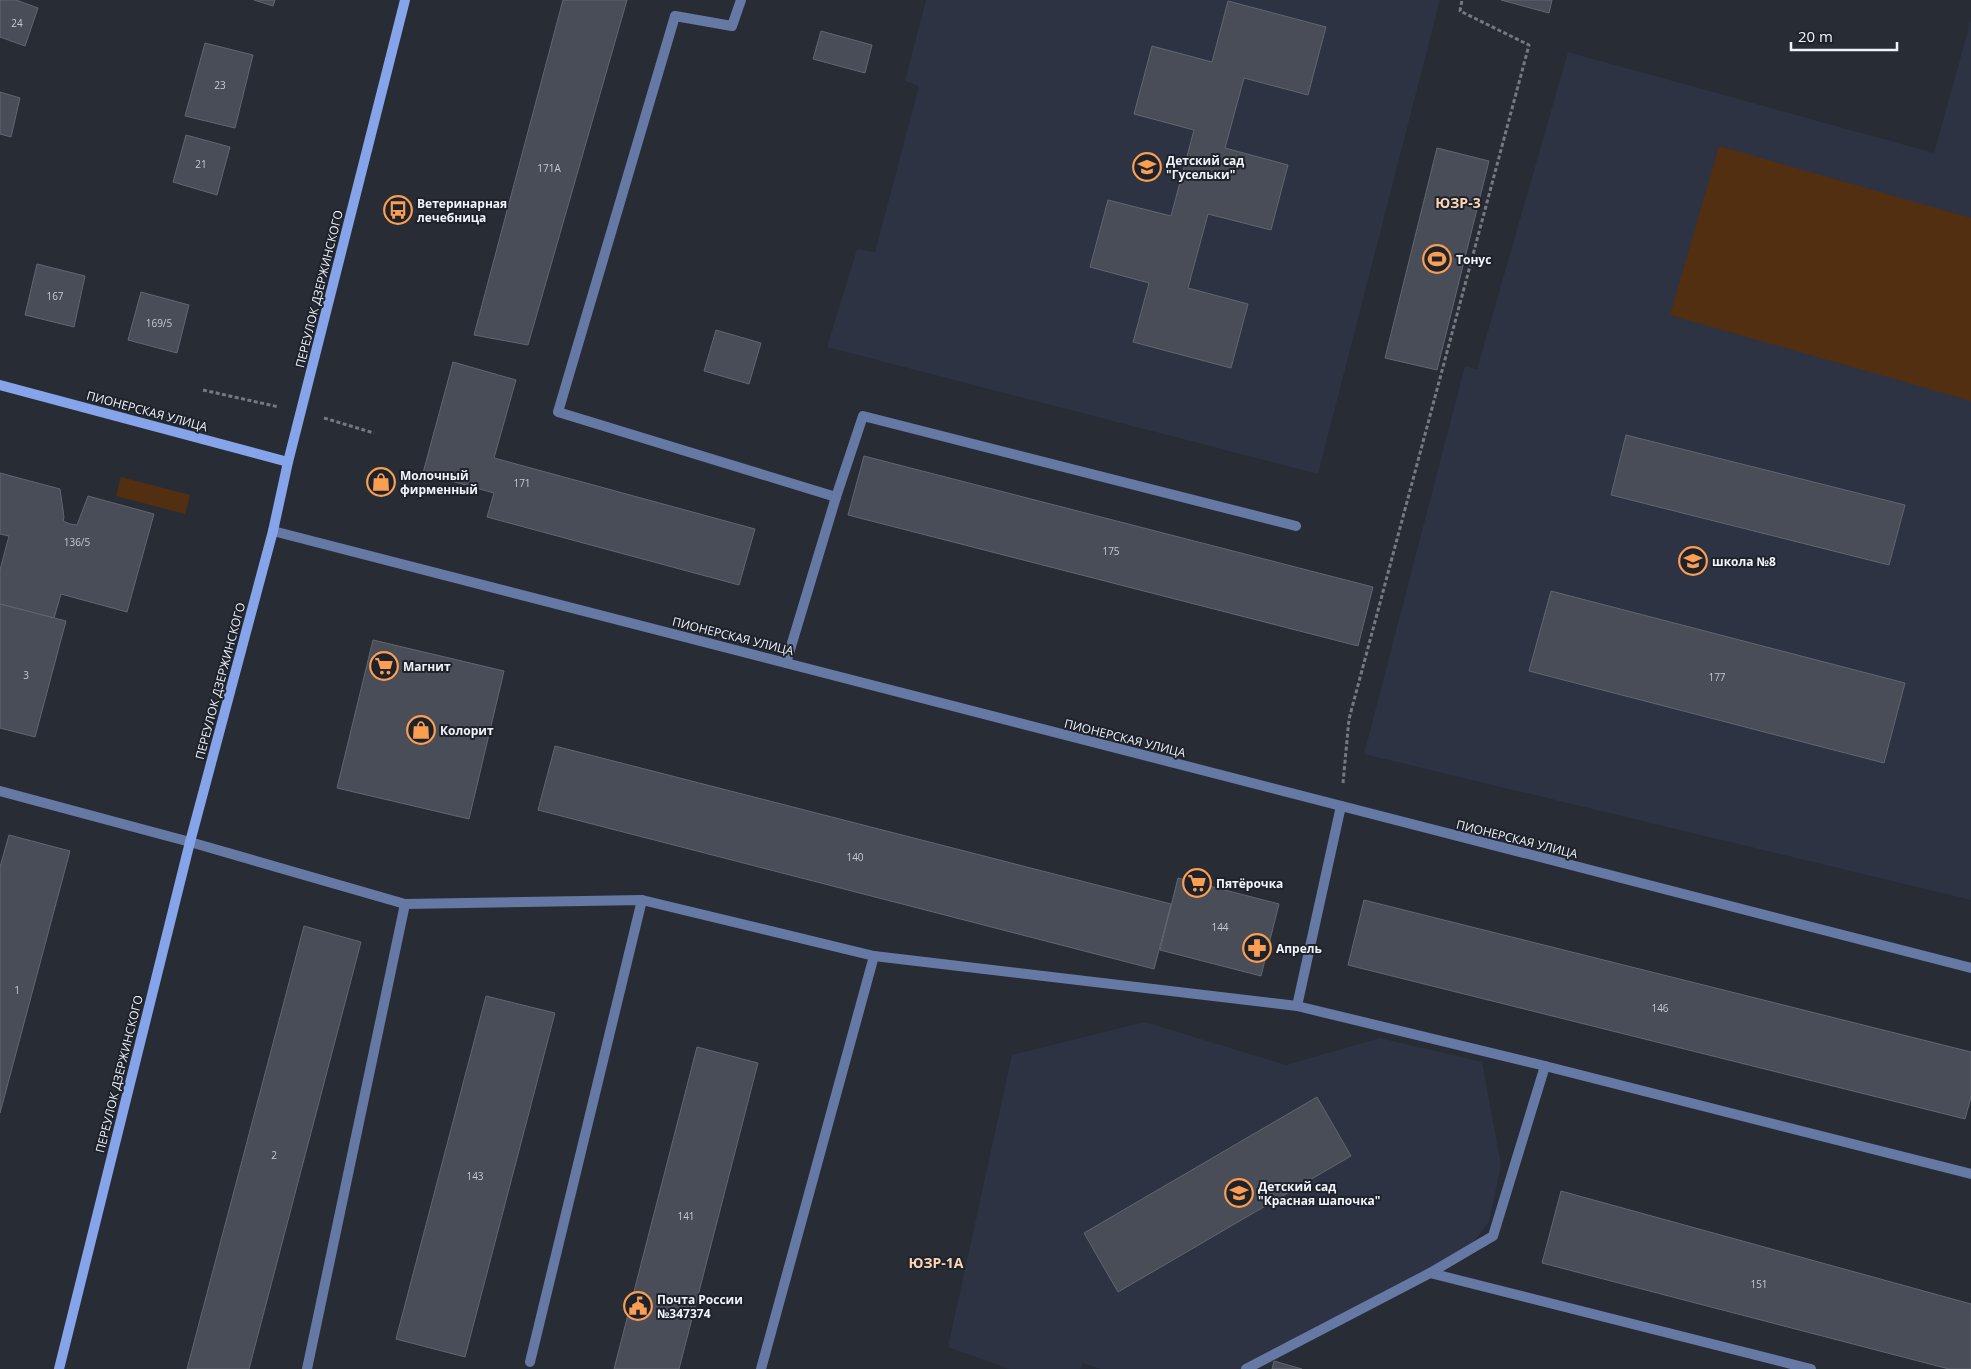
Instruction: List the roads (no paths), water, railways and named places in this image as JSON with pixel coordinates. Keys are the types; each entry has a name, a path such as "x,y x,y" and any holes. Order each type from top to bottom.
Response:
{"street":[{"name":"ПЕРЕУЛОК ДЗЕРЖИНСКОГО","path":"59,1369 190,842 273,531 288,462 405,0"},
{"path":"741,0 732,26 675,16 558,412 836,498"},
{"name":"ПИОНЕРСКАЯ УЛИЦА","path":"0,385 288,462"},
{"path":"786,663 863,416 1296,526"},
{"name":"ПИОНЕРСКАЯ УЛИЦА","path":"273,531 1971,968"},
{"path":"0,791 190,842 405,904 642,900 874,956 1297,1006 1545,1066 1971,1174"},
{"path":"1297,1006 1341,806"},
{"path":"530,1362 642,900"},
{"path":"307,1369 405,904"},
{"path":"761,1369 874,956"},
{"path":"1246,1369 1430,1273 1493,1236 1545,1066"},
{"path":"1430,1273 1811,1369"}],"place":[{"name":"Детский сад \"Гусельки\"","path":"1147,167"},
{"name":"Ветеринарная лечебница","path":"398,210"},
{"name":"Тонус","path":"1437,259"},
{"name":"Молочный фирменный","path":"381,482"},
{"name":"школа №8","path":"1693,561"},
{"name":"Магнит","path":"384,666"},
{"name":"Колорит","path":"421,730"},
{"name":"Пятёрочка","path":"1197,883"},
{"name":"Апрель","path":"1257,948"},
{"name":"Детский сад \"Красная шапочка\"","path":"1239,1193"},
{"name":"Почта России №347374","path":"638,1306"}],"district":[{"name":"ЮЗР-3","path":"1458,202"},
{"name":"ЮЗР-1А","path":"936,1262"}]}
